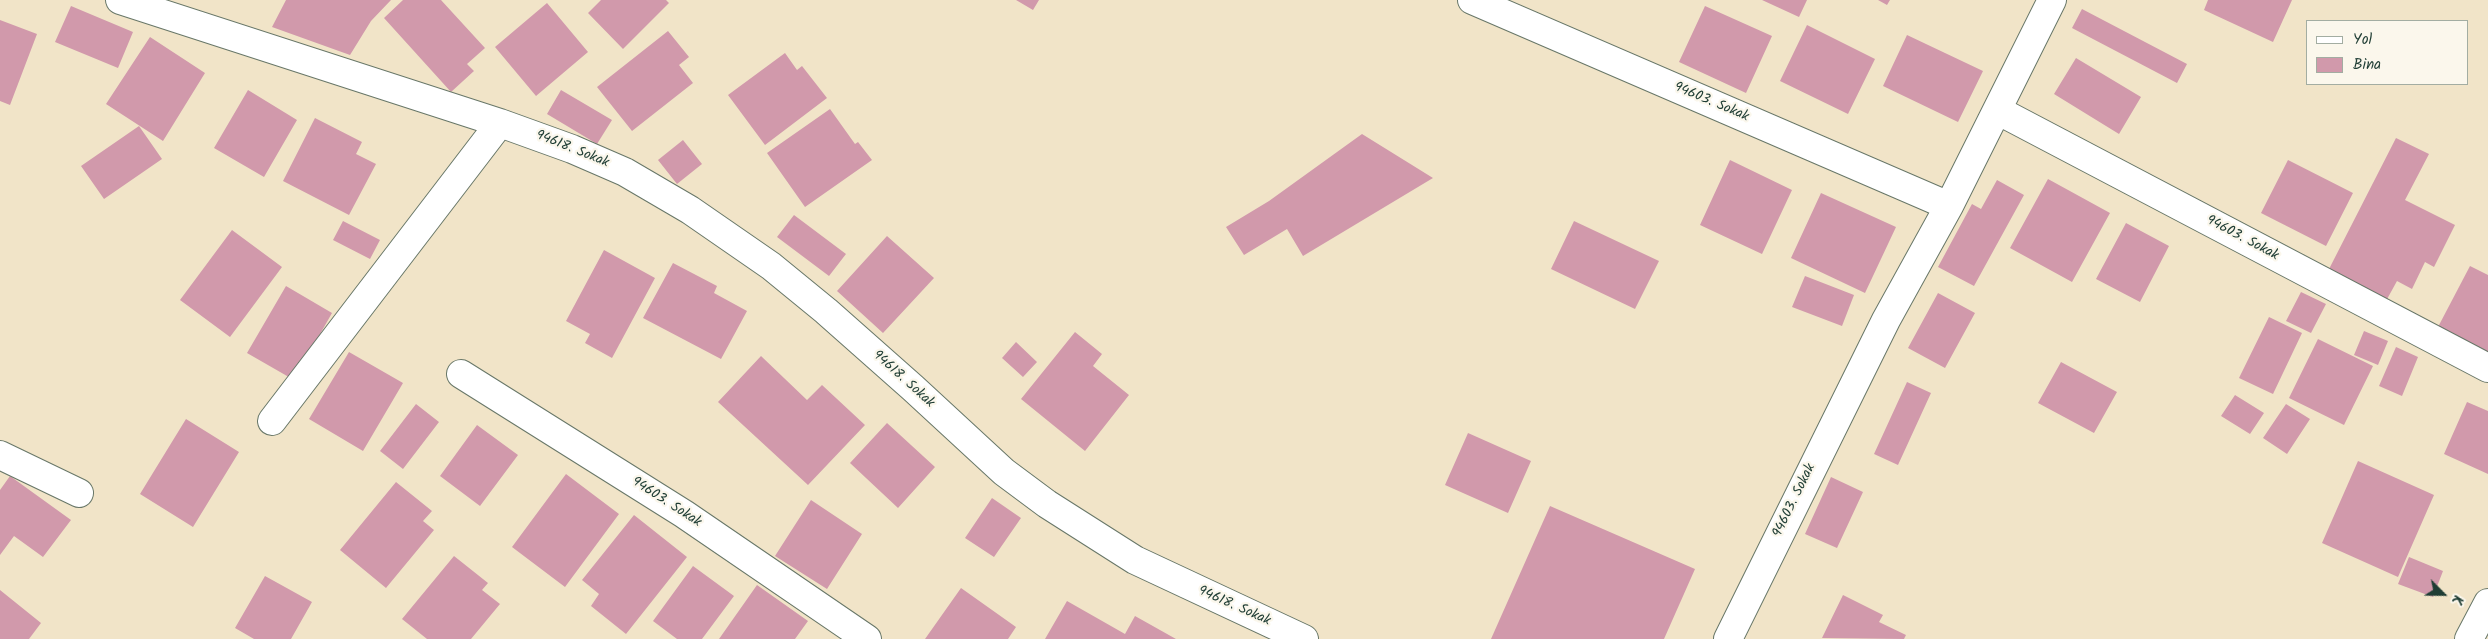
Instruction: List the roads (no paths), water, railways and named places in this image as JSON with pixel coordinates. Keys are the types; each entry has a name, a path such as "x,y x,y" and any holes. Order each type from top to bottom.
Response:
{"street":[{"name":"94618. Sokak","path":"120,0 176,8 572,148 625,172 690,210 757,256 826,310 1004,472 1047,504 1135,560 1304,639"},
{"name":"94603. Sokak","path":"1472,0 1949,206"},
{"name":"94603. Sokak","path":"1728,639 1882,329 1949,206 2052,0"},
{"name":"94603. Sokak","path":"1996,110 2488,368"},
{"path":"272,421 500,123"},
{"name":"94603. Sokak","path":"461,374 684,514 867,639"},
{"path":"0,455 79,493"},
{"path":"2469,639 2488,603"}]}
